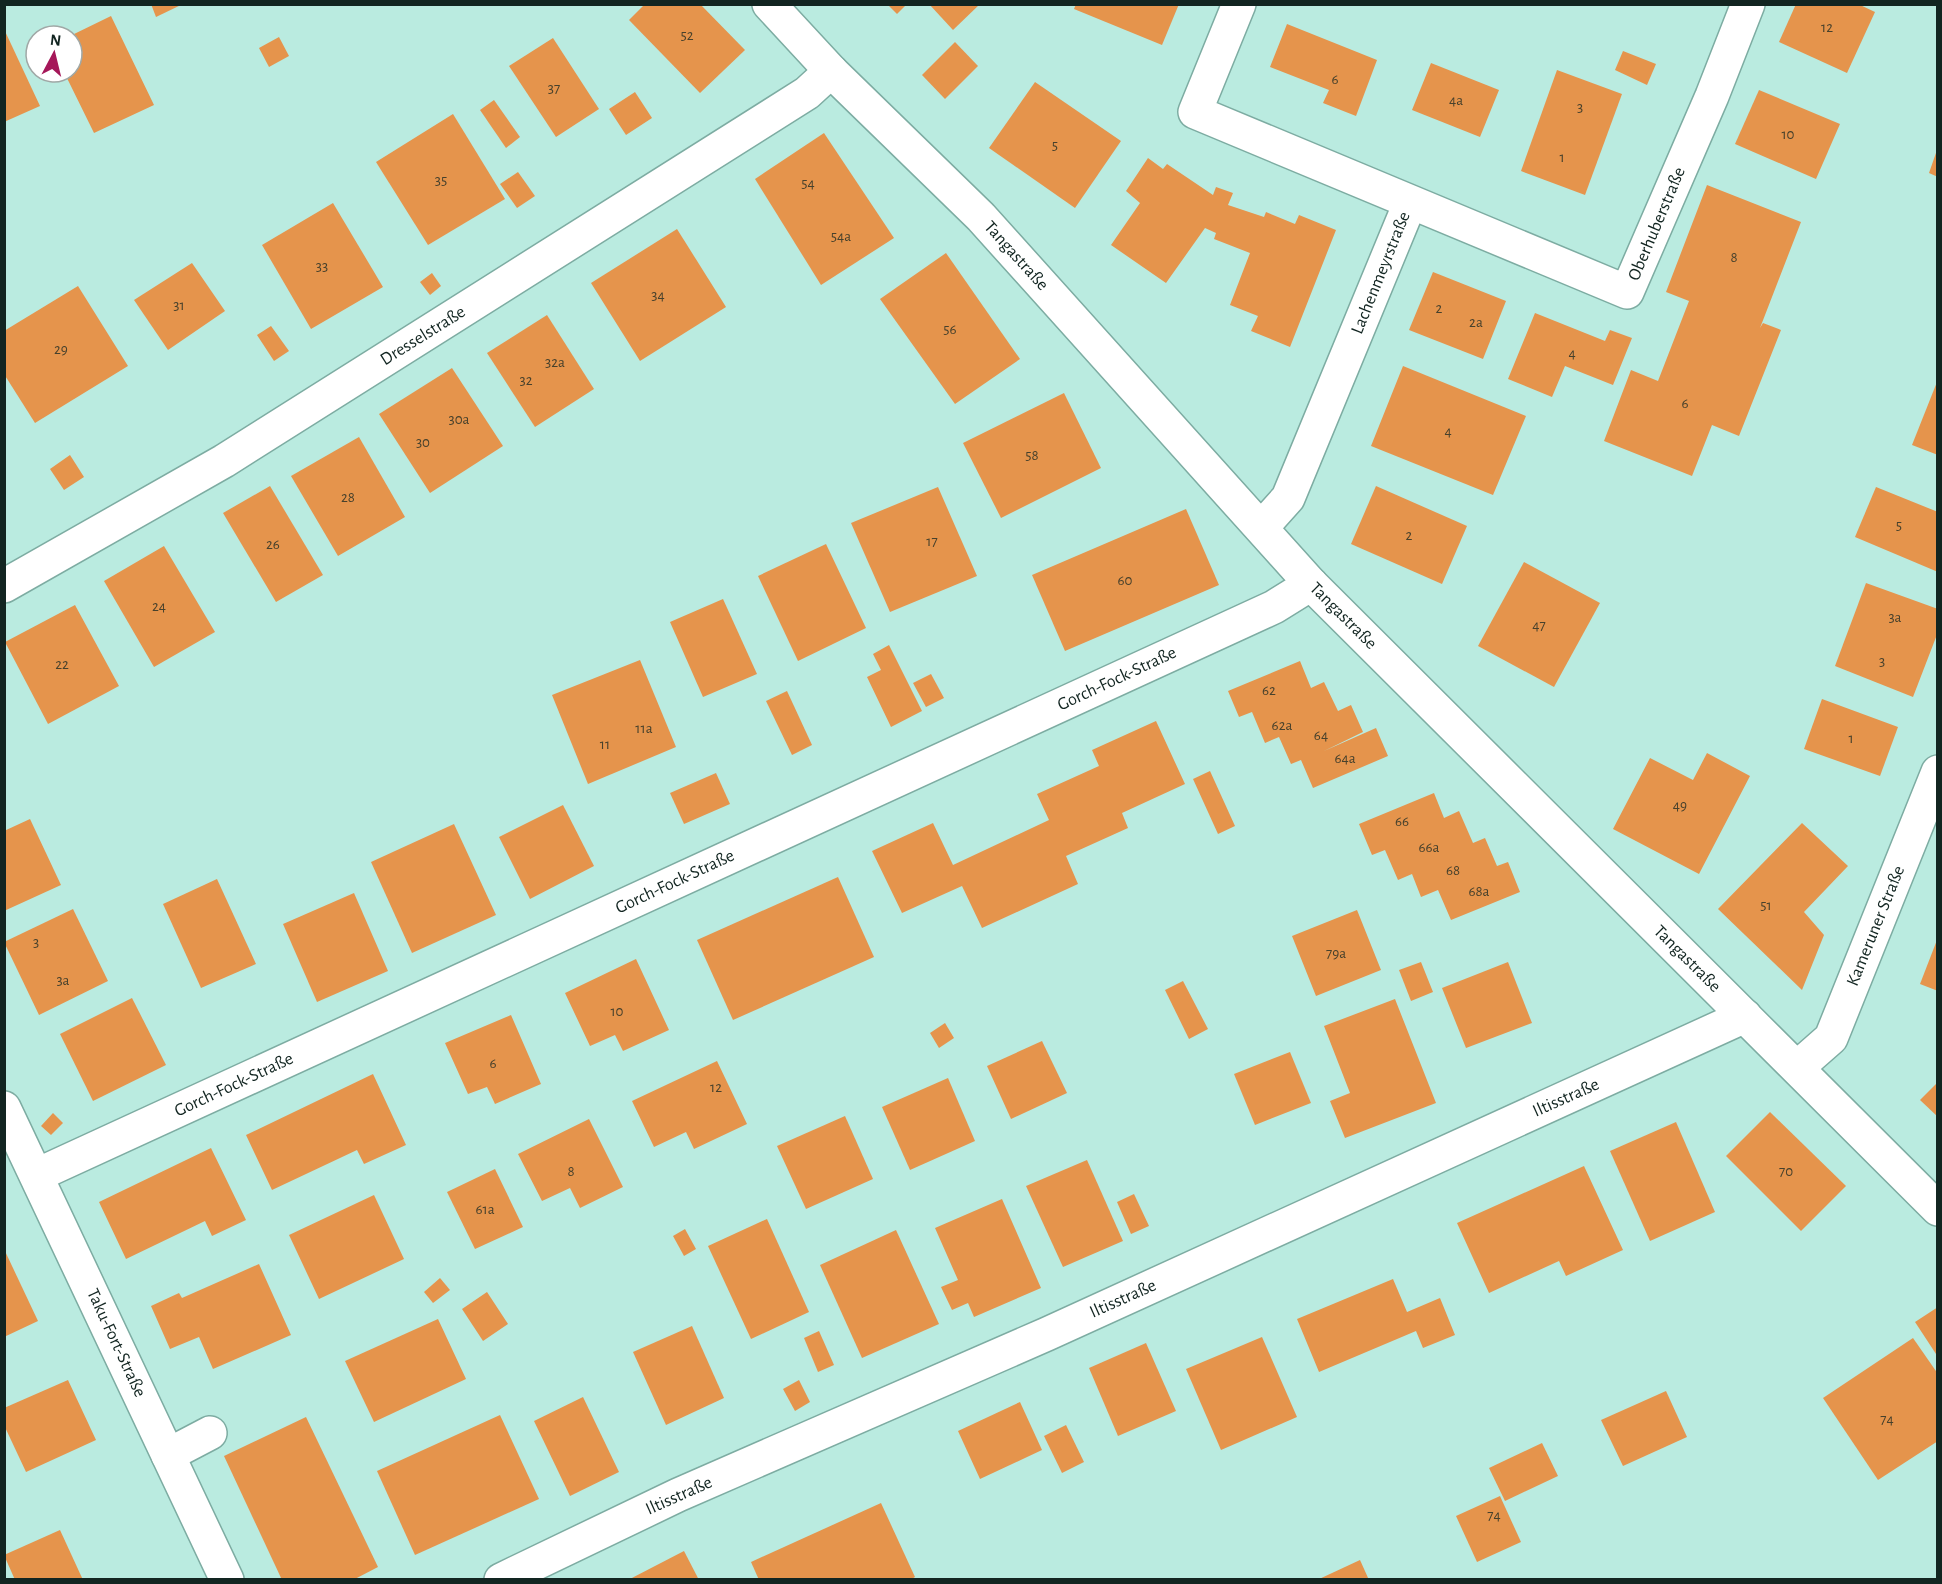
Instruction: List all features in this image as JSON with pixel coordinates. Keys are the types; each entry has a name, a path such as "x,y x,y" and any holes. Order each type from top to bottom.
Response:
{"street":[{"name":"Tangastraße","path":"769,4 831,71 981,217 1311,584 1938,1209"},
{"name":"Lachenmeyrstraße","path":"1239,4 1195,112 1410,203 1288,498 1262,527"},
{"name":"Oberhuberstraße","path":"1410,203 1628,292 1712,96 1748,4"},
{"name":"Dresselstraße","path":"4,586 224,461 807,93 831,71"},
{"name":"Gorch-Fock-Straße","path":"38,1175 1264,611 1311,584"},
{"name":"Kameruner Straße","path":"1798,1067 1831,1038 1938,772"},
{"name":"Iltisstraße","path":"501,1580 678,1495 1067,1324 1745,1016"},
{"name":"Taku-Fort-Straße","path":"4,1107 227,1580"},
{"path":"168,1455 210,1433"}],"building":[{"path":"151,4 183,4 156,17"},
{"path":"645,4 700,4 745,50 700,93 629,20"},
{"path":"887,4 907,4 897,14"},
{"path":"929,4 980,4 953,30"},
{"path":"1076,4 1179,4 1162,45 1074,9"},
{"path":"1796,4 1858,4 1875,12 1847,73 1779,42"},
{"path":"111,16 154,105 94,133 70,84 84,84 84,29"},
{"path":"1287,24 1377,60 1356,116 1323,103 1329,90 1270,67"},
{"path":"4,29 24,72 24,84 30,84 40,106 4,122"},
{"path":"279,37 289,56 269,67 259,48"},
{"path":"553,38 599,109 556,137 509,66"},
{"path":"955,42 978,66 945,99 922,75"},
{"path":"1623,51 1656,64 1647,85 1615,70"},
{"path":"1431,63 1499,90 1480,137 1412,110"},
{"path":"1557,70 1622,94 1585,195 1521,171"},
{"path":"1035,82 1121,141 1075,208 989,148"},
{"path":"1759,90 1840,124 1816,179 1735,144"},
{"path":"635,92 652,118 626,135 609,109"},
{"path":"494,100 520,137 506,148 480,110"},
{"path":"453,114 505,199 428,245 376,162"},
{"path":"824,133 894,238 821,285 755,179"},
{"path":"1938,150 1938,177 1929,173"},
{"path":"1148,158 1163,169 1167,164 1213,195 1216,187 1233,193 1228,205 1264,217 1266,212 1295,224 1299,215 1336,230 1290,347 1251,331 1258,316 1230,305 1250,253 1214,239 1216,233 1205,228 1166,283 1111,245 1140,203 1126,191"},
{"path":"518,172 535,196 517,208 500,184"},
{"path":"1707,185 1801,222 1760,328 1763,323 1781,330 1739,436 1712,425 1692,476 1604,441 1631,370 1658,381 1689,301 1666,292"},
{"path":"333,203 383,287 311,329 262,245"},
{"path":"677,229 726,307 640,361 591,283"},
{"path":"946,253 1020,359 955,404 880,299"},
{"path":"192,263 225,311 168,350 134,300"},
{"path":"1433,272 1506,301 1483,359 1409,330"},
{"path":"432,273 441,286 430,295 420,282"},
{"path":"78,286 128,366 35,423 4,374 4,331"},
{"path":"1535,313 1605,341 1610,330 1632,338 1613,385 1565,366 1552,397 1508,379"},
{"path":"547,315 594,389 535,427 487,353"},
{"path":"271,326 289,351 274,361 257,335"},
{"path":"1403,366 1526,416 1493,495 1371,446"},
{"path":"452,368 503,446 430,493 379,414"},
{"path":"1938,382 1938,455 1912,445"},
{"path":"1064,393 1101,468 1001,518 963,443"},
{"path":"359,437 405,517 338,556 291,476"},
{"path":"70,455 84,477 64,490 50,469"},
{"path":"270,486 323,575 276,602 223,513"},
{"path":"1376,486 1467,526 1442,584 1351,544"},
{"path":"938,487 977,576 890,612 851,523"},
{"path":"1876,487 1938,512 1938,572 1855,537"},
{"path":"1186,509 1219,585 1065,651 1032,575"},
{"path":"826,544 866,628 798,661 758,576"},
{"path":"164,546 215,632 154,667 104,581"},
{"path":"1524,562 1600,603 1554,687 1478,646"},
{"path":"1866,583 1938,609 1938,632 1913,697 1835,666"},
{"path":"723,599 757,674 703,697 670,622"},
{"path":"75,605 119,686 48,724 5,642"},
{"path":"889,645 922,711 891,727 867,677 881,670 873,654"},
{"path":"640,660 676,747 588,784 552,695"},
{"path":"1300,661 1311,688 1324,682 1338,711 1351,705 1363,732 1324,751 1376,728 1388,756 1313,788 1301,760 1291,764 1279,737 1265,743 1252,712 1239,717 1228,691"},
{"path":"931,674 944,698 926,707 913,683"},
{"path":"787,691 812,745 792,755 766,701"},
{"path":"1822,699 1898,727 1880,776 1804,749"},
{"path":"1156,721 1185,784 1122,813 1128,828 1066,856 1078,884 982,928 962,886 902,913 872,851 933,823 953,865 1049,820 1037,794 1099,766 1092,750"},
{"path":"1707,753 1750,776 1699,874 1613,829 1650,758 1693,780"},
{"path":"1210,771 1235,826 1218,834 1193,779"},
{"path":"716,773 730,804 684,824 670,793"},
{"path":"1434,793 1444,818 1459,811 1473,843 1485,838 1497,866 1508,862 1520,892 1451,920 1438,890 1421,897 1412,874 1398,880 1385,850 1372,855 1359,824"},
{"path":"563,805 594,866 530,899 499,837"},
{"path":"30,819 61,885 4,911 4,831"},
{"path":"1802,823 1848,866 1804,912 1824,935 1802,990 1718,909"},
{"path":"454,824 496,915 412,953 371,862"},
{"path":"838,877 874,957 733,1020 697,940"},
{"path":"217,879 256,964 201,988 163,904"},
{"path":"354,893 388,971 317,1002 283,924"},
{"path":"73,909 108,981 39,1015 4,942"},
{"path":"1357,910 1381,970 1316,996 1292,936"},
{"path":"1938,940 1938,991 1920,984"},
{"path":"636,959 669,1030 623,1051 615,1035 590,1046 565,993"},
{"path":"1421,962 1433,992 1411,1001 1399,970"},
{"path":"1508,962 1532,1023 1466,1048 1442,988"},
{"path":"1183,981 1208,1029 1189,1039 1165,990"},
{"path":"132,998 166,1065 93,1101 60,1034"},
{"path":"1395,999 1436,1103 1345,1138 1330,1101 1350,1093 1324,1026"},
{"path":"511,1015 541,1084 495,1104 487,1087 468,1094 445,1043"},
{"path":"945,1023 954,1038 939,1048 930,1033"},
{"path":"1042,1041 1067,1093 1011,1119 987,1066"},
{"path":"1290,1052 1311,1103 1255,1125 1234,1074"},
{"path":"717,1061 747,1124 694,1149 686,1132 654,1147 632,1101"},
{"path":"373,1074 406,1145 364,1164 357,1150 272,1190 246,1135"},
{"path":"948,1078 975,1141 910,1170 882,1107"},
{"path":"1938,1082 1938,1117 1920,1100"},
{"path":"1770,1112 1846,1186 1801,1231 1726,1156"},
{"path":"53,1113 63,1123 51,1135 41,1126"},
{"path":"845,1116 873,1179 806,1209 777,1146"},
{"path":"589,1119 623,1187 580,1208 570,1188 542,1201 518,1154"},
{"path":"1676,1122 1715,1212 1650,1241 1610,1151"},
{"path":"211,1148 246,1220 212,1236 205,1221 126,1259 99,1202"},
{"path":"1087,1160 1123,1241 1063,1267 1026,1186"},
{"path":"1584,1166 1623,1250 1566,1276 1559,1261 1489,1293 1457,1223"},
{"path":"495,1169 523,1227 475,1249 447,1192"},
{"path":"1134,1194 1149,1226 1131,1234 1117,1202"},
{"path":"374,1195 404,1259 319,1299 289,1235"},
{"path":"1002,1199 1041,1288 974,1317 968,1303 952,1310 941,1287 958,1280 935,1228"},
{"path":"767,1219 809,1312 751,1339 708,1246"},
{"path":"685,1229 696,1249 684,1256 673,1236"},
{"path":"896,1230 939,1324 862,1358 820,1265"},
{"path":"4,1249 38,1321 4,1337"},
{"path":"259,1264 291,1335 213,1369 199,1337 170,1349 151,1306 179,1293 182,1298"},
{"path":"440,1278 450,1290 433,1303 424,1292"},
{"path":"1393,1279 1407,1312 1440,1298 1455,1335 1423,1348 1416,1331 1319,1372 1297,1319"},
{"path":"487,1292 508,1324 483,1341 462,1309"},
{"path":"1938,1307 1938,1357 1915,1322"},
{"path":"438,1319 466,1379 374,1422 345,1361"},
{"path":"692,1326 724,1398 666,1425 633,1352"},
{"path":"819,1331 834,1365 818,1372 804,1338"},
{"path":"1262,1337 1297,1417 1221,1450 1186,1369"},
{"path":"1913,1338 1938,1374 1938,1441 1878,1480 1823,1398"},
{"path":"1146,1343 1176,1411 1118,1436 1089,1368"},
{"path":"68,1380 96,1440 26,1472 4,1425 4,1408"},
{"path":"799,1380 810,1402 795,1411 783,1389"},
{"path":"1666,1391 1687,1437 1623,1466 1601,1420"},
{"path":"583,1397 619,1472 570,1496 534,1421"},
{"path":"1020,1402 1042,1450 980,1479 958,1431"},
{"path":"500,1415 539,1499 415,1555 377,1471"},
{"path":"306,1417 378,1567 353,1580 282,1580 224,1456"},
{"path":"1066,1425 1084,1462 1062,1473 1044,1436"},
{"path":"1542,1443 1558,1476 1505,1501 1489,1468"},
{"path":"1500,1496 1521,1542 1477,1562 1456,1516"},
{"path":"881,1503 915,1577 910,1580 759,1580 751,1562"},
{"path":"60,1530 83,1580 15,1580 4,1555"},
{"path":"684,1551 699,1580 628,1580 655,1566"},
{"path":"1360,1560 1369,1580 1317,1580"}]}
